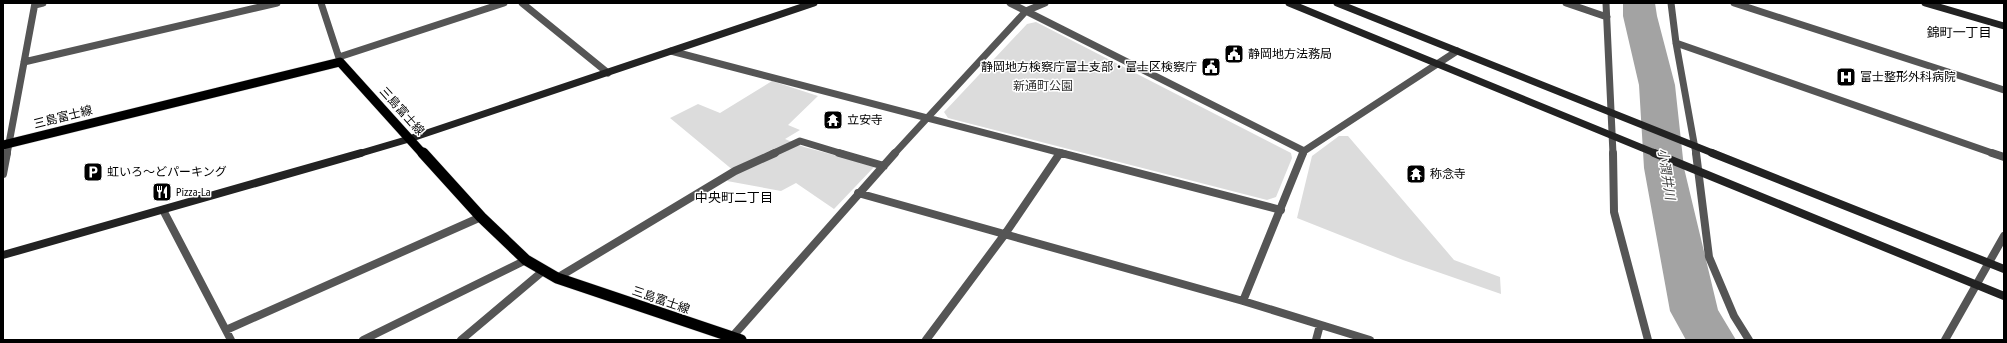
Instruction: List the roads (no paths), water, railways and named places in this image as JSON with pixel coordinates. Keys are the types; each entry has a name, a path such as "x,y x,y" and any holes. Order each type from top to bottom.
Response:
{"main road":[{"name":"三島富士線","path":"6,144 339,59 481,217 526,260 557,278 736,338"}],"street":[{"path":"3,174 6,144 35,4 43,3"},
{"path":"24,62 277,3"},
{"path":"321,3 339,59 504,3"},
{"path":"522,3 608,73"},
{"path":"3,255 409,138 671,52 814,3"},
{"path":"1010,3 1304,151"},
{"path":"736,338 858,193 1026,11 1045,3"},
{"path":"1289,3 2004,296"},
{"path":"1337,3 2004,269"},
{"path":"1566,3 1607,17"},
{"path":"1606,3 1613,136 1614,212 1648,340"},
{"path":"1671,3 1676,43 1695,146 1709,257 1734,316 1749,340"},
{"path":"1734,3 2004,90"},
{"path":"1925,3 2004,26"},
{"path":"1676,43 2004,157"},
{"path":"1243,301 1304,151 1457,51"},
{"path":"671,52 1281,210"},
{"path":"557,278 735,171 800,141 884,166"},
{"path":"926,340 1005,234 1060,153"},
{"path":"858,193 1243,301 1320,326 1370,340"},
{"path":"163,210 231,340"},
{"path":"226,330 481,217"},
{"path":"1944,340 2004,236"},
{"path":"363,340 526,260"},
{"path":"461,340 543,271"},
{"path":"1316,340 1320,326"}],"waterway":[{"name":"小潤井川","path":"1639,3 1640,16 1657,85 1664,168 1694,311 1711,340"}],"place":[{"name":"静岡地方法務局","path":"1234,54"},
{"name":"静岡地方検察庁富士支部・富士区検察庁","path":"1211,67"},
{"name":"富士整形外科病院","path":"1846,77"},
{"name":"立安寺","path":"833,120"},
{"name":"虹いろ～どパーキング","path":"93,172"},
{"name":"称念寺","path":"1416,174"},
{"name":"Pizza-La","path":"162,192"}],"district":[{"name":"錦町一丁目","path":"1959,32"},
{"name":"中央町二丁目","path":"734,197"}],"park label":[{"name":"新通町公園","path":"1043,86"}]}
